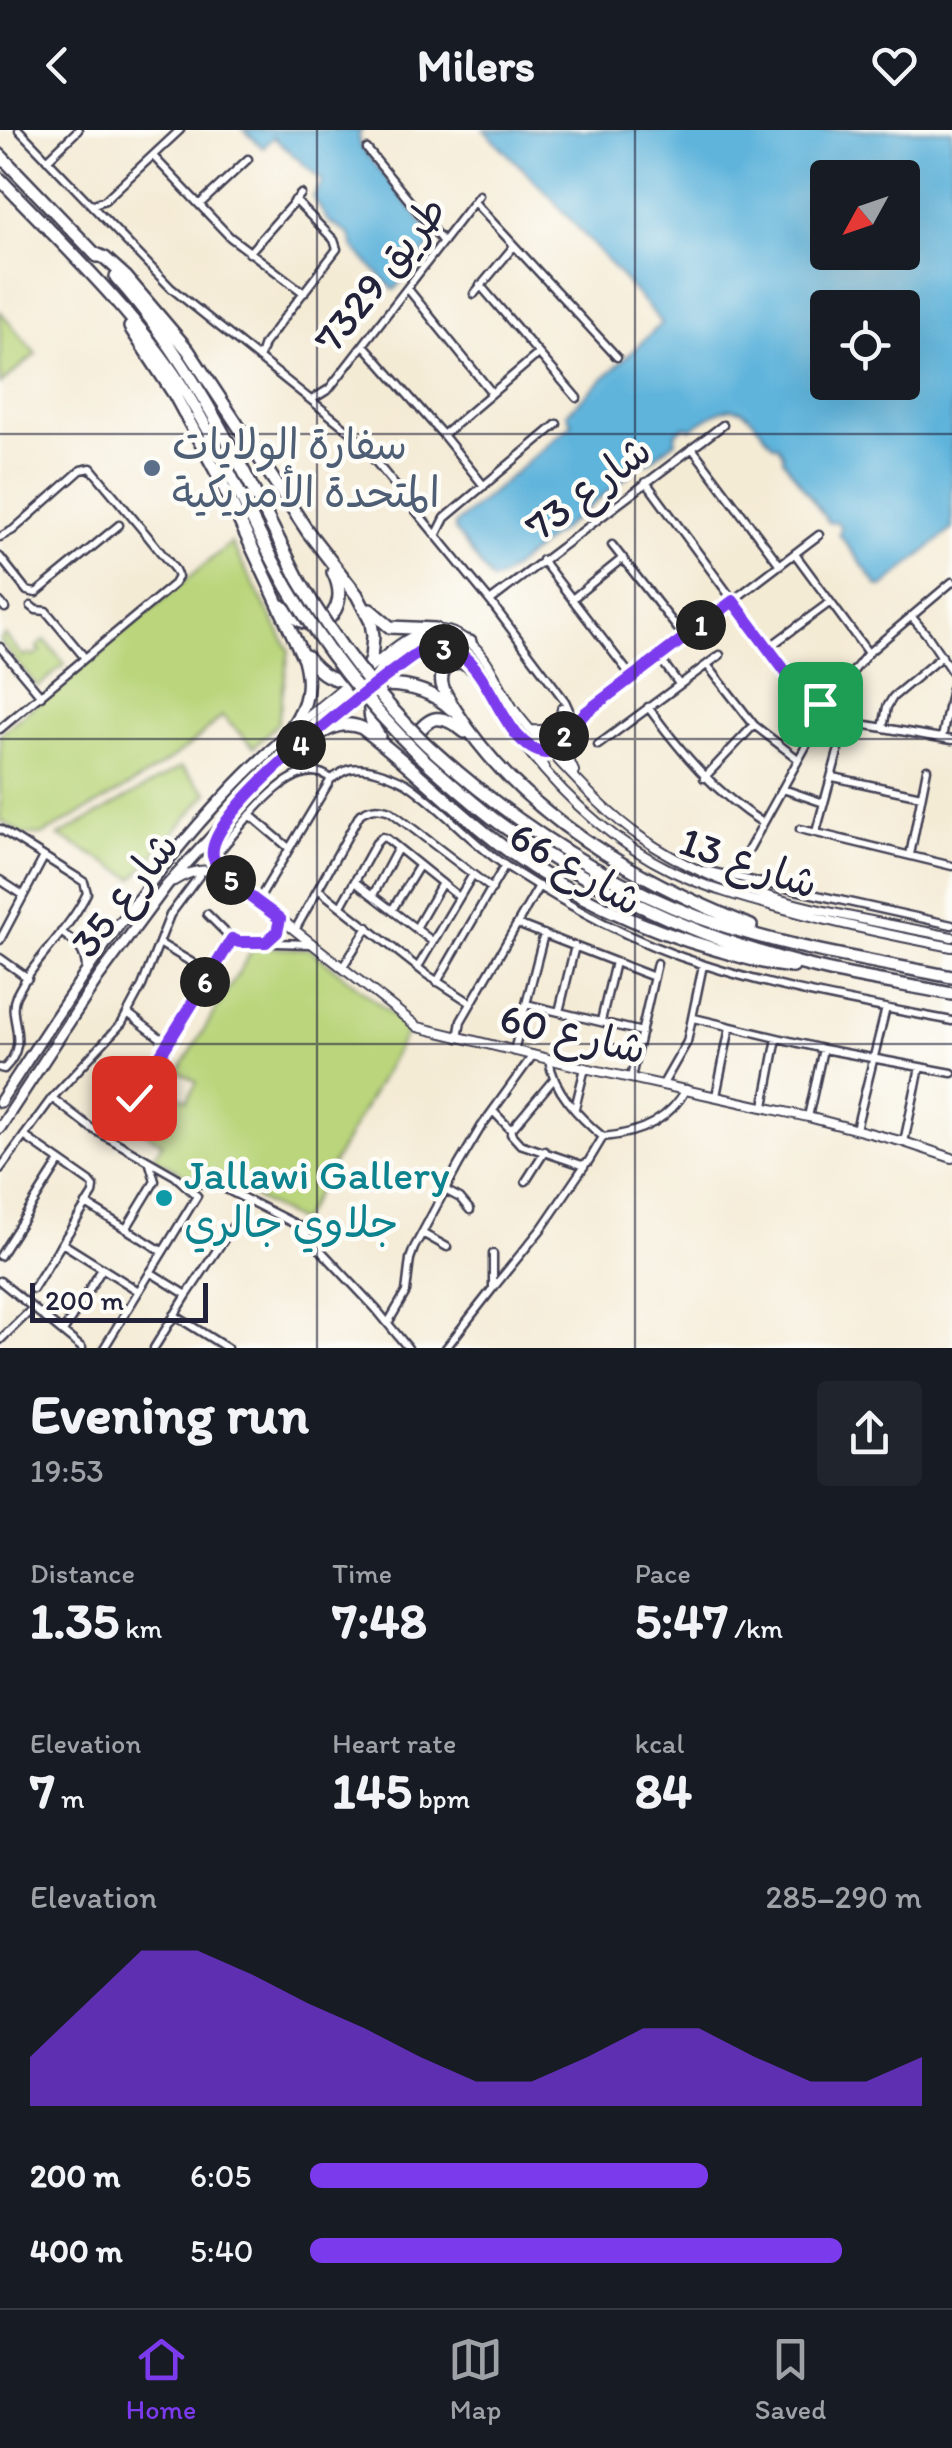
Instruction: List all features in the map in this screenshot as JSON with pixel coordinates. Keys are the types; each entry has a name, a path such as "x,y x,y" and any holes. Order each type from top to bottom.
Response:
{"highway":[{"path":"0,154 94,253 157,328 204,396 294,584"},
{"path":"0,179 148,338 208,430 336,662 376,711 504,827 590,881 690,927 818,968 952,994"},
{"path":"94,253 126,277 188,350 322,552 337,580 340,594 336,610 324,624 310,624 292,616 280,604 262,572"},
{"path":"109,293 174,394 235,509 295,641 307,673 307,695 284,738"},
{"path":"322,552 375,616 390,626 435,630"},
{"path":"357,595 372,622 370,721 404,762"},
{"path":"279,764 312,728 415,642 436,638 470,642"},
{"path":"295,641 318,671 329,678 410,686 444,702 461,719"},
{"path":"479,672 462,662 449,663 441,675 444,690 480,744 546,810 631,869 697,904 826,952"},
{"path":"336,695 369,680"},
{"path":"440,795 413,753 413,740 420,728 426,722 443,718 480,744"},
{"path":"308,740 336,726 351,723 362,728 509,852 625,918 688,942 752,960 818,968"},
{"path":"423,750 560,848 601,872 698,916 826,952 952,977"}],"main road":[{"name":"شارع 35","path":"0,1128 92,987 168,884 279,764 369,680"},
{"name":"شارع 35","path":"0,1102 121,920 198,824 284,738 336,695"}],"street":[{"path":"19,130 171,288 352,432 490,600 556,688 570,712 565,735 570,766 622,817 623,824"},
{"path":"47,160 78,130"},
{"path":"92,205 105,200 180,130"},
{"path":"367,149 443,242"},
{"path":"153,156 230,237 304,293"},
{"path":"200,204 248,159"},
{"path":"249,253 298,197 337,246 264,344 259,358"},
{"name":"طريق 7329","path":"312,400 328,389 476,199 514,246"},
{"path":"100,214 105,200"},
{"path":"474,294 514,246 617,357"},
{"path":"480,286 576,398"},
{"path":"408,289 492,393"},
{"path":"251,352 264,344"},
{"path":"364,344 484,486"},
{"path":"443,435 538,354"},
{"name":"طريق 7329","path":"323,408 328,389"},
{"path":"428,525 445,518 557,424"},
{"name":"شارع 73","path":"490,600 723,425"},
{"path":"692,448 780,566"},
{"path":"0,538 88,467 178,577 0,729"},
{"path":"646,482 800,689 827,708"},
{"path":"436,535 445,518"},
{"path":"0,557 28,591 36,593 119,526"},
{"path":"515,732 534,750 545,750 585,713 820,535"},
{"path":"612,544 684,638"},
{"path":"795,554 868,653"},
{"path":"572,599 623,558"},
{"path":"542,560 632,677"},
{"path":"727,874 743,860 847,678 868,653 952,582"},
{"path":"945,588 952,595"},
{"path":"768,648 829,603"},
{"path":"31,606 46,611 85,658"},
{"path":"911,616 952,672"},
{"path":"369,680 408,638 421,632 458,634 470,642"},
{"name":"شارع 13","path":"470,642 494,671 515,710 545,750 623,824 654,846 738,888 952,937"},
{"path":"0,647 41,696"},
{"path":"369,680 431,648 454,652 479,672"},
{"path":"598,746 720,656"},
{"path":"883,728 893,697 942,656"},
{"path":"658,658 678,684"},
{"path":"708,666 754,725 798,759"},
{"name":"شارع 13","path":"479,672 515,732 546,772 604,828 644,856 707,887 818,918 952,948"},
{"path":"546,772 545,750 562,727 556,688"},
{"path":"942,738 952,688"},
{"path":"648,707 704,778 763,823"},
{"path":"531,730 553,726 562,708"},
{"path":"844,721 952,740"},
{"path":"704,778 754,725"},
{"path":"816,833 838,752"},
{"name":"شارع 66","path":"222,848 274,791 303,773 316,771 332,779 354,768 398,779 505,865 621,932 702,965 952,1021"},
{"path":"910,856 927,768"},
{"path":"832,777 921,796"},
{"path":"258,901 332,779"},
{"path":"783,789 824,803"},
{"path":"295,930 360,814 368,809 390,811 492,889"},
{"path":"250,815 289,848"},
{"path":"223,824 212,851 226,876"},
{"path":"0,829 78,878 86,888 84,899 15,999 17,1045 8,1067 0,1068"},
{"path":"800,829 952,866"},
{"path":"341,906 379,839 386,838 459,897"},
{"path":"373,895 398,848"},
{"path":"1,937 44,857"},
{"path":"743,860 748,880"},
{"path":"437,982 505,865"},
{"path":"392,910 419,866"},
{"path":"694,868 948,924 952,916"},
{"path":"168,884 203,869 226,876"},
{"path":"0,1169 52,1098 128,1014 170,915 200,876"},
{"name":"شارع 60","path":"226,876 418,1027 764,1106 951,1158"},
{"path":"418,968 472,876"},
{"path":"0,880 23,894"},
{"path":"355,882 432,941"},
{"path":"416,928 442,883"},
{"path":"458,1038 460,1022 539,886"},
{"path":"318,888 418,968 471,1003"},
{"path":"206,914 239,942 312,944"},
{"path":"266,942 277,932 280,919"},
{"path":"72,940 91,942 121,920"},
{"path":"517,924 654,978"},
{"path":"342,968 368,927"},
{"path":"61,932 84,954 86,971"},
{"path":"514,1051 544,934"},
{"path":"108,1138 232,939"},
{"path":"159,944 208,976"},
{"path":"559,1012 575,946"},
{"path":"0,958 28,978"},
{"path":"601,1021 615,962"},
{"path":"631,1078 657,963"},
{"path":"663,1084 687,1042 702,965"},
{"path":"526,1004 642,1032"},
{"path":"856,1129 886,1008"},
{"path":"128,1014 167,1043"},
{"path":"694,1018 952,1074"},
{"path":"716,1096 730,1027"},
{"path":"764,1106 777,1038"},
{"path":"808,1117 824,1049"},
{"path":"388,1323 406,1292 410,1260 445,1190 493,1111 533,1056"},
{"path":"549,1059 553,1080 574,1109 603,1137"},
{"path":"904,1142 920,1067"},
{"path":"574,1109 585,1068"},
{"path":"104,1080 134,1098"},
{"path":"511,1130 553,1080"},
{"path":"446,1348 542,1228 603,1137 639,1129 662,1118 686,1090"},
{"path":"52,1098 108,1138 184,1182 197,1198 104,1348"},
{"path":"493,1111 520,1144 586,1165"},
{"path":"24,1136 92,1184 94,1191 32,1288"},
{"path":"951,1158 952,1144"},
{"path":"526,1181 546,1151"},
{"path":"0,1256 60,1162"},
{"path":"126,1230 154,1181 149,1163"},
{"path":"184,1182 218,1185 297,1225 408,1348"},
{"path":"445,1190 460,1198 470,1210"},
{"path":"86,1204 162,1251"},
{"path":"154,1348 234,1226"},
{"path":"422,1233 447,1248"},
{"path":"62,1243 138,1290"},
{"path":"493,1254 494,1288"},
{"path":"62,1332 102,1269"},
{"path":"149,1271 186,1295"},
{"path":"0,1281 82,1348"},
{"path":"10,1348 0,1340 33,1308"},
{"path":"174,1316 227,1348"},
{"path":"398,1337 398,1348"}],"green space":[{"path":"0,311 36,354 0,384"},
{"path":"231,543 289,650 278,723 254,747 222,716 159,767 42,835 23,835 0,820 0,734"},
{"path":"5,635 24,657 29,653 34,657 45,640 65,664 38,687 0,642"},
{"path":"181,767 208,793 134,878 59,836"},
{"path":"254,947 310,949 409,1028 300,1222 222,1180 187,1176 154,1157 162,1143 143,1131 167,1089 187,1100 197,1082 179,1071"}],"water":[{"path":"244,130 362,130 359,145 434,242 394,290 354,248 350,235 328,221 313,197 323,181 273,137 263,148"},
{"path":"484,130 952,130 952,529 883,587 878,586 839,534 837,522 829,523 777,445 745,413 729,409 675,433 676,441 647,463 641,460 630,469 630,474 501,578 492,581 455,530 455,524 572,424 567,413 662,323 547,193"}],"place":[{"name":"سفارة الولايات المتحدة الأمريكية","path":"152,468"},
{"name":"Jallawi Gallery جلاوي جالري","path":"164,1198"}],"route":[{"path":"134,1098 232,939 266,942 280,926 280,919 226,876 214,859 214,841 223,824 279,764 419,652 442,648 466,658 479,672 515,732 534,750 546,753 562,741 585,713 733,601 794,683 820,704"}]}
